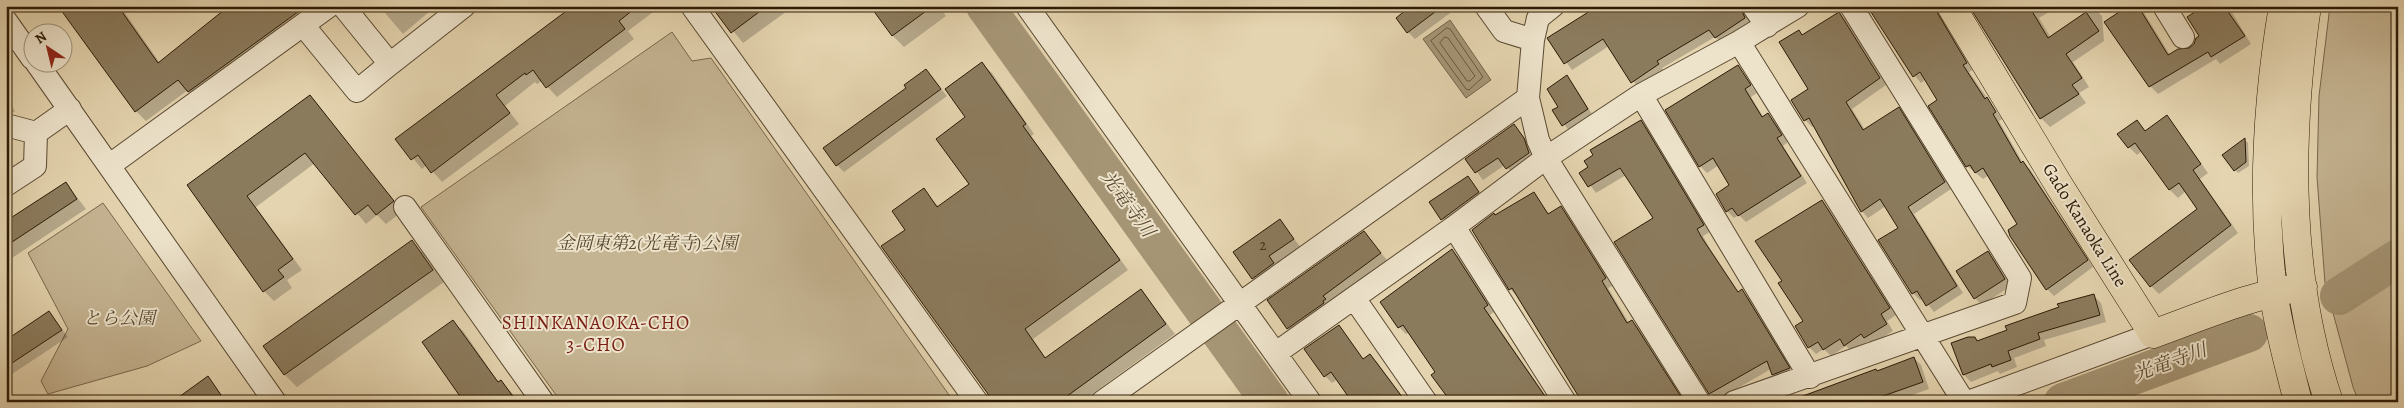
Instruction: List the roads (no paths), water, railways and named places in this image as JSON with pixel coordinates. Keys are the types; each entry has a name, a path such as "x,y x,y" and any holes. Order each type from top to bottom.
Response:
{"main road":[{"name":"Gado Kanaoka Line","path":"1951,6 2060,187 2154,334"},
{"path":"2283,6 2270,91 2266,161 2268,235 2274,292 2298,402"},
{"path":"2308,6 2300,78 2295,164 2297,228 2309,323 2329,402"},
{"path":"2154,334 2246,300 2274,292 2303,287"}],"street":[{"path":"110,165 329,6"},
{"path":"342,6 390,64"},
{"path":"303,25 357,91 464,6"},
{"path":"692,6 977,402"},
{"path":"1027,6 1232,311 1276,353 1310,402"},
{"path":"1486,6 1504,31 1533,40"},
{"path":"1553,6 1538,18 1533,40 1528,98 1538,140 1546,158 1699,402"},
{"path":"1753,6 1767,26"},
{"path":"1276,353 1454,227 1546,158 1641,95 1739,42 1798,6"},
{"path":"1734,402 1810,377 1920,335 2016,303 2020,278 1851,6"},
{"path":"2164,6 2184,37"},
{"path":"6,21 22,44"},
{"path":"1739,42 1920,335 1964,402"},
{"path":"43,72 275,402"},
{"path":"1641,95 1810,377"},
{"path":"1114,398 1200,333 1528,98"},
{"path":"36,133 70,109"},
{"path":"6,125 36,133"},
{"path":"6,186 34,166 36,133"},
{"path":"405,207 543,402"},
{"path":"1454,227 1565,402"},
{"path":"1354,298 1426,402"},
{"path":"1968,402 2154,334"}],"water":[{"path":"1450,20 1491,80 1466,98 1423,39"}],"waterway":[{"name":"光竜寺川","path":"985,6 1270,402"},
{"name":"光竜寺川","path":"2339,296 2398,258"},
{"name":"光竜寺川","path":"2063,402 2249,333"}],"district":[{"name":"SHINKANAOKA-CHO 3-CHO","path":"596,334"}],"park label":[{"name":"金岡東第2(光竜寺)公園","path":"647,243"},
{"name":"とら公園","path":"119,318"}]}
